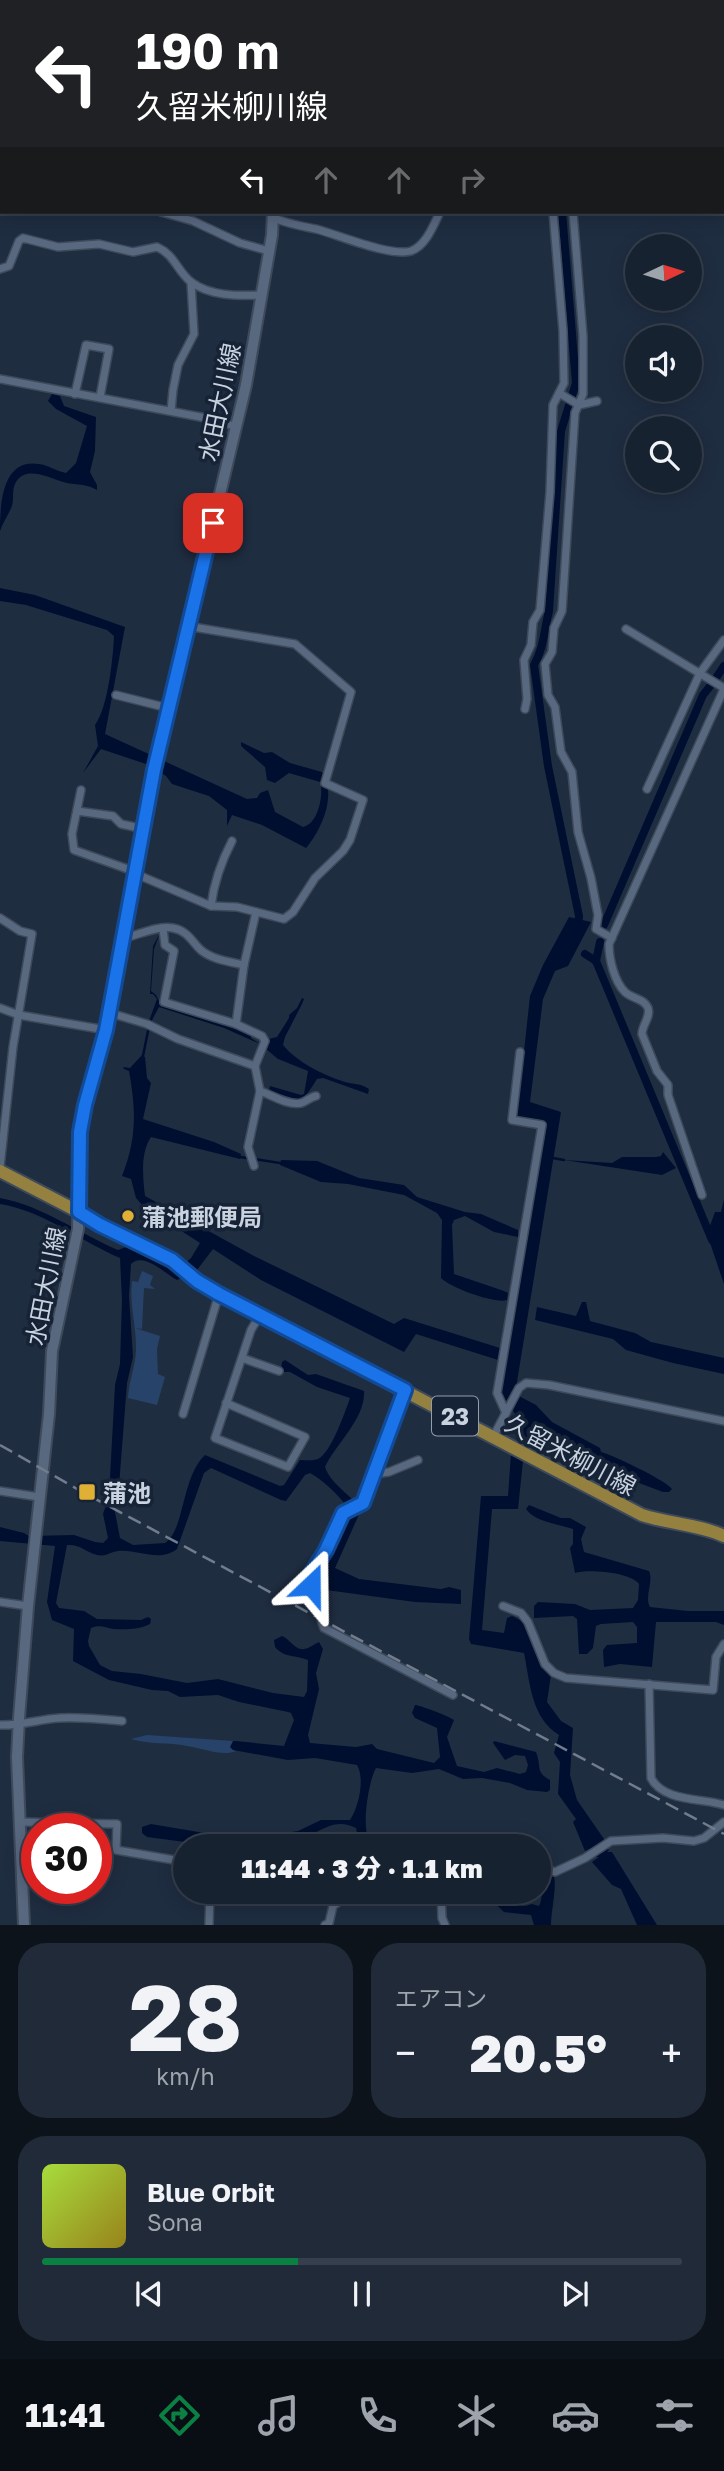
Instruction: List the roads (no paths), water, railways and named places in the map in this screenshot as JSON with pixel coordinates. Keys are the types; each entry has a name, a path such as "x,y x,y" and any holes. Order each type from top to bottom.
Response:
{"main road":[{"name":"水田大川線","path":"24,1925 16,1757 28,1606 50,1414 52,1351 77,1233 80,1132 110,1013 157,756 246,385 273,215"},
{"name":"久留米柳川線","path":"0,1169 177,1265 219,1294 642,1515 663,1522 709,1529 724,1536"}],"street":[{"path":"170,214 193,221 240,243 269,251"},
{"path":"273,215 398,252 417,248 439,214"},
{"path":"525,709 527,699 524,660 531,645 533,622 540,610 550,492 553,405 564,383 563,331 553,214"},
{"path":"573,214 583,336 583,394 575,413 562,611 554,628 552,652 545,664 548,695 555,707 561,752 572,772 578,832 598,915 596,929 612,938"},
{"path":"0,269 9,266 19,241 23,238 58,247 99,244 133,252 157,247 173,258 191,282 194,334 178,365 171,411"},
{"path":"191,282 232,296 260,295"},
{"path":"75,394 86,345 109,349 100,397"},
{"path":"0,379 211,419 237,427"},
{"path":"559,393 579,405 597,401"},
{"path":"81,790 72,834 74,850 136,873 211,906 237,907 281,919 287,918 315,878 344,851 363,800 326,783 351,692 295,644 187,626"},
{"path":"626,629 724,688 609,944 609,953 625,992 644,1002 649,1009 642,1034 657,1071 668,1085 676,1118 702,1195"},
{"path":"647,789 700,673 724,640"},
{"path":"116,695 168,708"},
{"path":"77,811 113,816 121,824 144,829"},
{"path":"211,906 221,862 232,841"},
{"path":"236,1024 244,965 256,912"},
{"path":"0,918 20,931 33,934 13,1047 0,1169"},
{"path":"124,938 153,929 173,928 193,939 201,951 221,960 244,965"},
{"path":"163,929 165,945 174,951 164,1002 236,1024 262,1036 265,1041 256,1066 260,1091 248,1138 254,1166"},
{"path":"0,1008 19,1015 106,1030"},
{"path":"110,1013 147,1024 178,1039 256,1066"},
{"path":"506,1413 497,1393 542,1125 512,1120 520,1052"},
{"path":"260,1091 295,1103 303,1103 316,1096"},
{"path":"0,1100 8,1103"},
{"path":"183,1414 219,1294"},
{"path":"226,1403 305,1437 288,1467 215,1438 226,1403 251,1330 261,1315"},
{"path":"242,1358 279,1371"},
{"path":"493,1437 519,1388 526,1382 724,1421"},
{"path":"405,1390 363,1503 343,1513 326,1550 309,1577 311,1585 320,1594 321,1624 324,1628 453,1695"},
{"path":"374,1474 388,1472 418,1460"},
{"path":"0,1491 39,1497"},
{"path":"0,1602 28,1606"},
{"path":"503,1606 522,1613 541,1656 554,1673 566,1678 713,1690 716,1657 724,1644"},
{"path":"649,1684 653,1783 679,1797 724,1805"},
{"path":"0,1724 19,1725 82,1717 121,1721"},
{"path":"19,1822 117,1824 116,1850 173,1860"},
{"path":"551,1871 555,1872 592,1854 611,1841 663,1838 694,1841 704,1838 724,1822"},
{"path":"209,1925 210,1904"},
{"path":"326,1925 335,1904"},
{"path":"441,1904 445,1925"}],"waterway":[{"path":"562,214 576,383 561,431 549,611 542,645 534,665 548,766 579,916 578,930"},
{"path":"716,678 724,666"},
{"path":"604,925 703,695 711,685"},
{"path":"596,961 600,942"},
{"path":"585,954 596,961 712,1240"},
{"path":"143,1056 150,1021"},
{"path":"240,1157 280,1163"},
{"path":"553,1158 564,1160"}],"railway":[{"path":"0,1445 86,1494 724,1834"}],"place":[{"name":"蒲池郵便局","path":"128,1216"},
{"name":"蒲池","path":"87,1492"}]}
